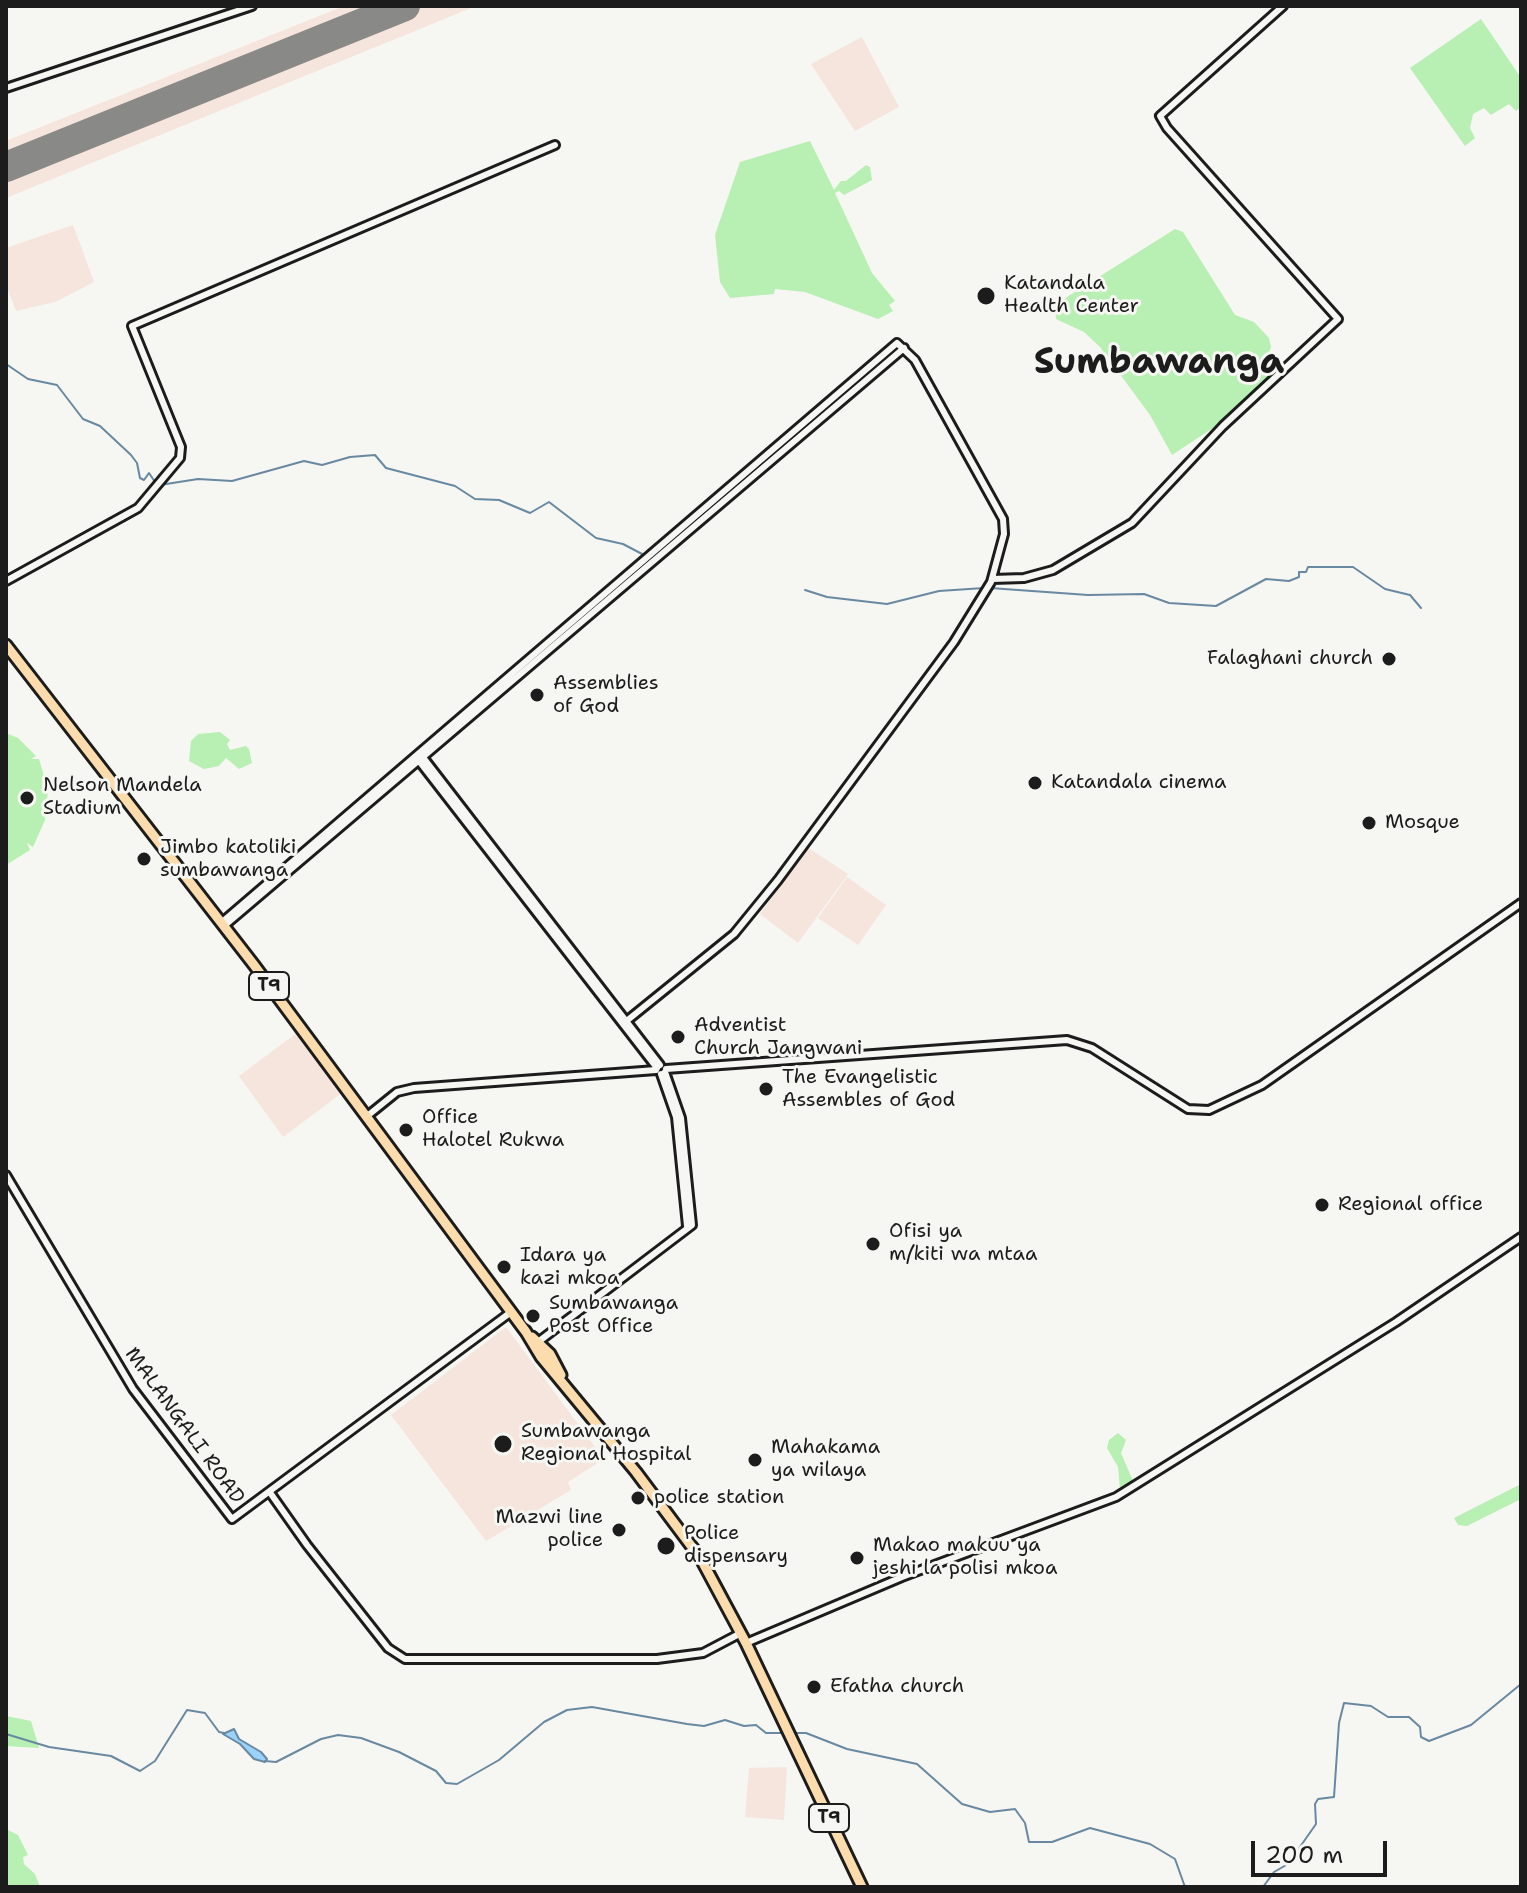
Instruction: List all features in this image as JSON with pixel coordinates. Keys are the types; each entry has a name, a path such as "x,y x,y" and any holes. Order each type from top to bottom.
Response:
{"highway":[{"name":"T9","path":"6,645 222,925 526,1332 701,1559 746,1643 862,1887"}],"street":[{"path":"6,88 252,6"},
{"path":"989,585 1053,570 1132,523 1223,426 1336,323 1335,313 1167,128 1160,116 1283,6"},
{"path":"6,581 130,514 146,502 183,452 132,326 555,145"},
{"path":"222,925 900,346 915,360 1003,519 1004,534 989,585 954,642 778,880 734,934 626,1021"},
{"path":"420,757 661,1070 676,1117 690,1225 544,1352"},
{"path":"366,1117 397,1092 414,1088 1067,1040 1092,1048 1188,1109 1209,1110 1262,1085 1521,903"},
{"name":"MALANGALI ROAD","path":"6,1175 133,1389 223,1512 232,1519 271,1494 511,1312"},
{"path":"746,1643 902,1577 1116,1497 1384,1330 1521,1237"},
{"path":"271,1494 388,1648 405,1659 657,1659 703,1653 741,1633"}],"shaded area":[{"path":"344,6 476,6 6,198 6,141"},
{"path":"862,37 899,107 855,131 811,64"},
{"path":"73,225 94,282 55,302 16,311 6,285 6,248"},
{"path":"807,847 848,874 798,943 760,914"},
{"path":"847,877 886,905 858,945 818,918"},
{"path":"298,1032 343,1092 283,1137 239,1076"},
{"name":"Sumbawanga Regional Hospital","path":"506,1327 604,1459 568,1482 571,1490 486,1541 391,1415"},
{"path":"787,1767 784,1820 745,1817 749,1768"}],"green space":[{"path":"1481,19 1521,78 1521,107 1516,111 1509,104 1491,115 1484,108 1473,114 1470,128 1475,138 1465,146 1410,68"},
{"path":"810,141 834,190 841,181 846,181 866,165 870,167 872,180 844,195 839,191 835,193 872,273 895,301 889,305 893,311 878,319 805,292 775,289 774,294 730,298 720,282 715,235 740,162"},
{"path":"1175,229 1183,232 1235,315 1254,322 1269,338 1271,347 1266,360 1270,370 1268,379 1216,426 1172,455 1150,415 1100,347 1084,332 1056,319 1055,309 1067,297"},
{"path":"220,732 230,740 227,744 230,750 246,746 252,763 239,769 226,758 219,766 204,769 189,761 191,741 198,734"},
{"name":"Nelson Mandela Stadium","path":"6,733 18,738 36,756 31,759 39,759 48,790 45,820 33,847 27,843 30,850 6,865"},
{"path":"1118,1433 1126,1440 1121,1453 1133,1481 1120,1489 1118,1467 1107,1448 1109,1440"},
{"path":"1521,1484 1521,1499 1467,1526 1458,1525 1454,1518"},
{"path":"6,1716 31,1721 39,1748 6,1746"},
{"path":"6,1829 18,1835 28,1855 23,1857 24,1864 35,1874 40,1887 6,1887"}],"water":[{"path":"234,1729 239,1739 261,1752 267,1759 265,1762 254,1759 240,1744 223,1734"}],"waterway":[{"path":"6,364 28,379 57,385 83,419 100,426 131,455 137,463 140,478 144,480 149,473 155,482"},
{"path":"160,485 198,479 232,481 304,461 322,465 350,457 375,455 386,468 455,486 475,499 499,500 530,513 549,502 596,538 623,544 644,555"},
{"path":"990,588 1088,595 1144,594 1169,603 1216,606 1266,579 1289,581 1299,577 1299,572 1306,572 1308,567 1353,567 1385,589 1410,595 1421,608"},
{"path":"805,590 827,597 887,604 939,591 984,588"},
{"path":"1263,1887 1274,1872 1288,1864 1316,1824 1315,1804 1318,1799 1334,1797 1339,1723 1344,1703 1371,1706 1388,1717 1409,1717 1420,1727 1421,1737 1429,1741 1471,1725 1521,1684"},
{"path":"265,1761 276,1762 321,1739 338,1735 361,1738 399,1752 436,1771 446,1783 457,1784 499,1760 544,1722 567,1710 592,1707 704,1726 725,1720 744,1726 756,1725 766,1733 783,1733"},
{"path":"6,1734 49,1747 111,1756 140,1771 155,1761 187,1710 205,1713 219,1732 224,1733"},
{"path":"793,1733 806,1733 847,1749 917,1764 962,1804 990,1812 1015,1809 1025,1823 1029,1842 1052,1842 1090,1828 1150,1844 1175,1859 1185,1887"}],"runway":[{"path":"6,167 405,6"}],"place":[{"name":"Katandala Health Center","path":"986,296"},
{"name":"Falaghani church","path":"1389,659"},
{"name":"Assemblies of God","path":"537,695"},
{"name":"Katandala cinema","path":"1035,783"},
{"name":"Nelson Mandela Stadium","path":"27,798"},
{"name":"Mosque","path":"1369,823"},
{"name":"Jimbo katoliki sumbawanga","path":"144,859"},
{"name":"Adventist Church Jangwani","path":"678,1037"},
{"name":"The Evangelistic Assembles of God","path":"766,1089"},
{"name":"Office Halotel Rukwa","path":"406,1130"},
{"name":"Regional office","path":"1322,1205"},
{"name":"Ofisi ya m/kiti wa mtaa","path":"873,1244"},
{"name":"Idara ya kazi mkoa","path":"504,1267"},
{"name":"Sumbawanga Post Office","path":"533,1316"},
{"name":"Sumbawanga Regional Hospital","path":"503,1444"},
{"name":"Mahakama ya wilaya","path":"755,1460"},
{"name":"police station","path":"638,1498"},
{"name":"Mazwi line police","path":"619,1530"},
{"name":"Police dispensary","path":"666,1546"},
{"name":"Makao makuu ya jeshi la polisi mkoa","path":"857,1558"},
{"name":"Efatha church","path":"814,1687"}],"district":[{"name":"Sumbawanga","path":"1159,364"}]}
